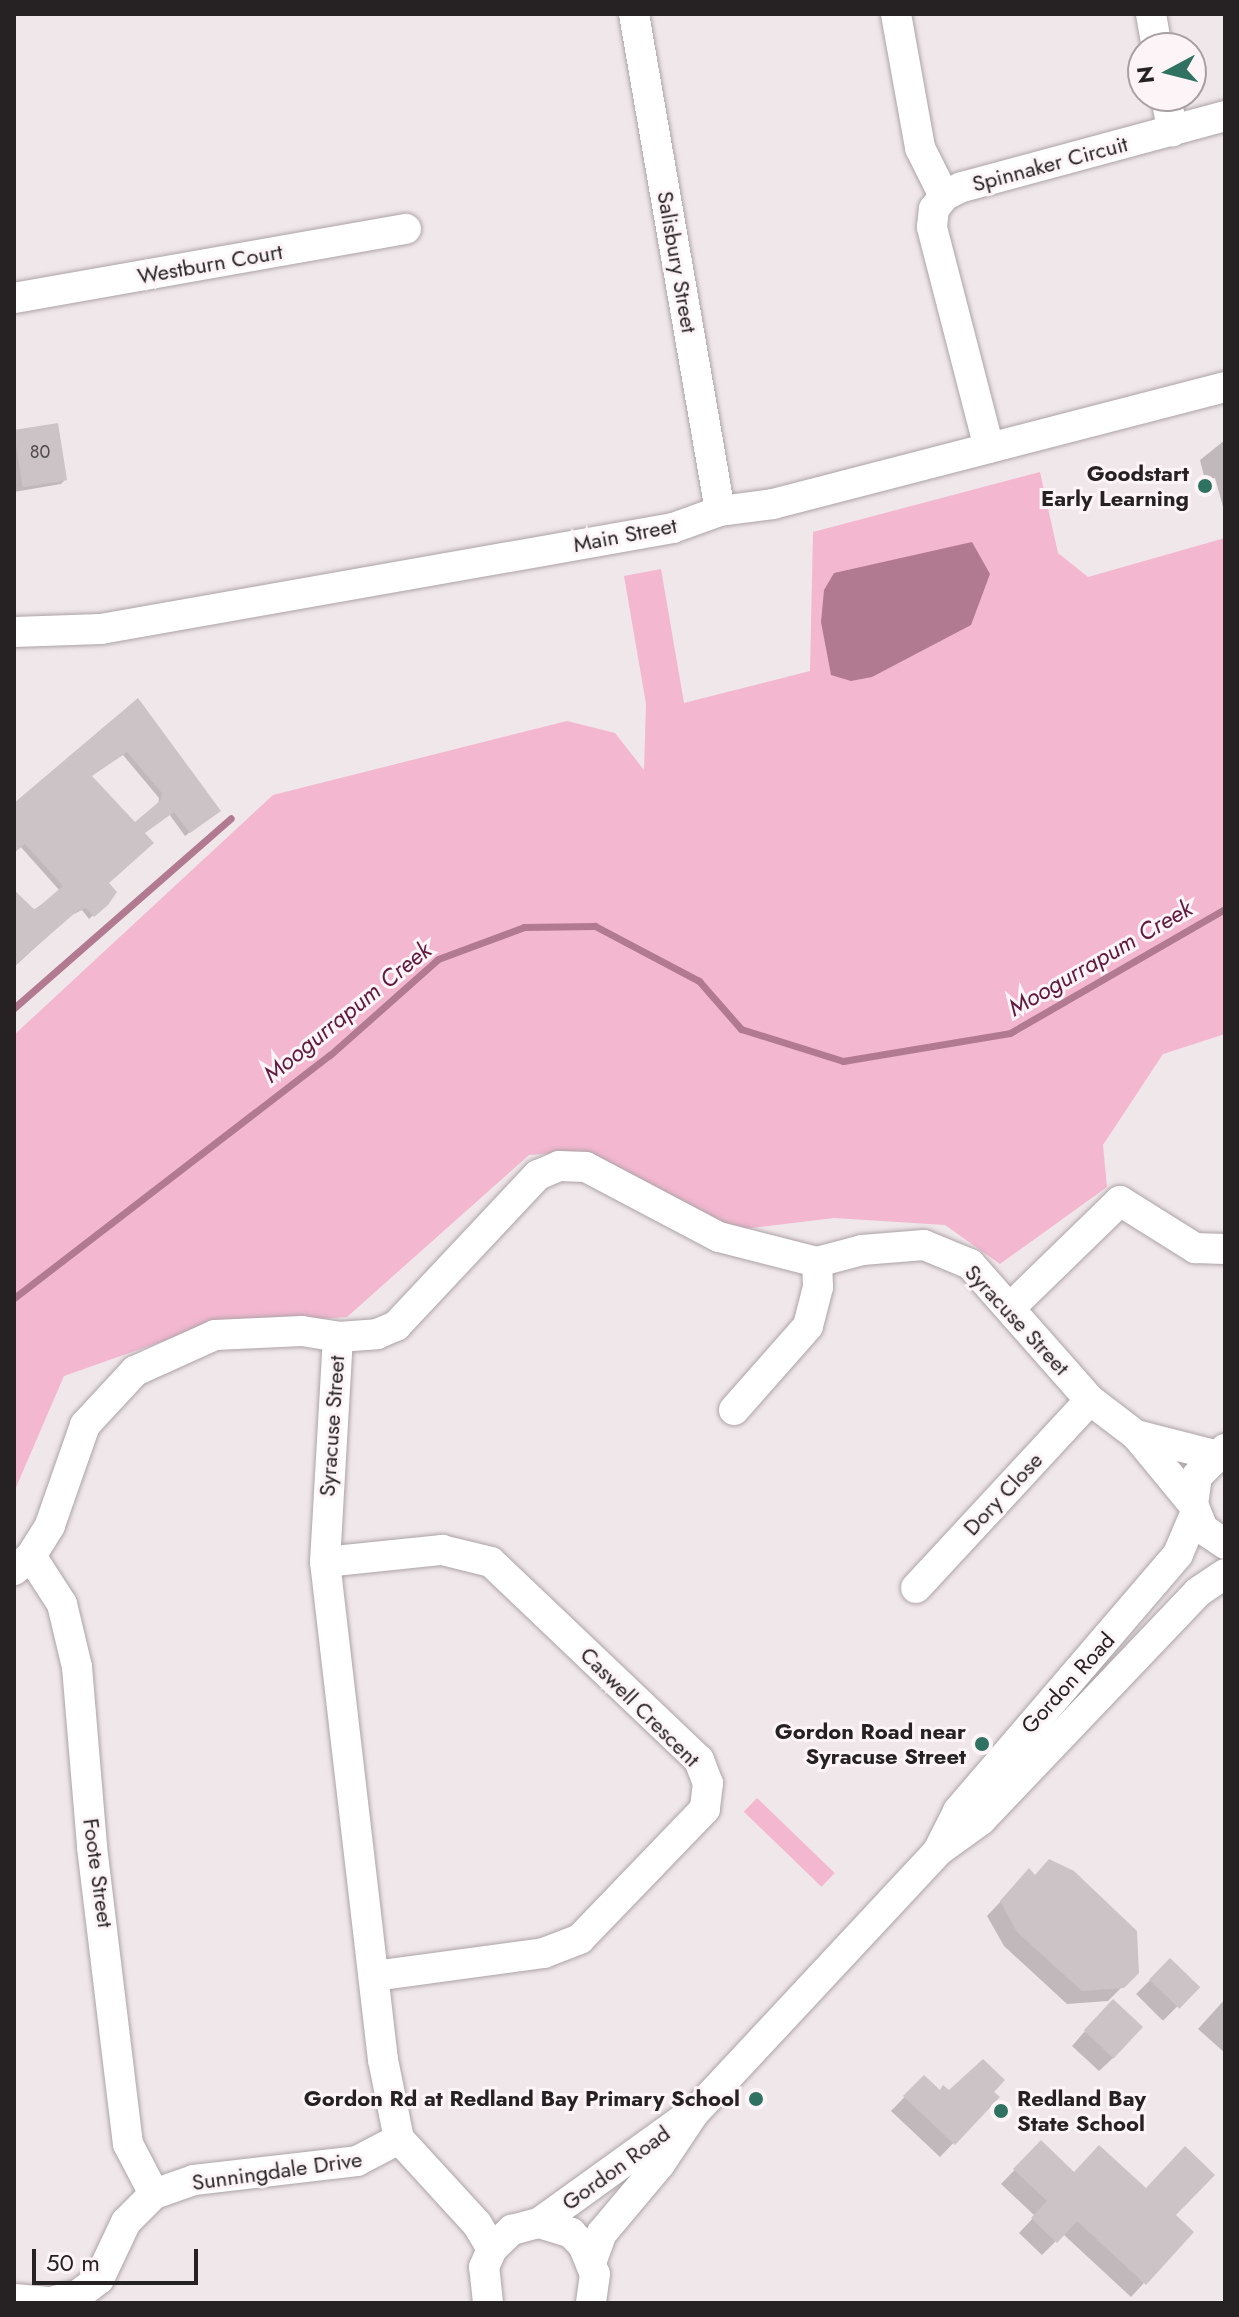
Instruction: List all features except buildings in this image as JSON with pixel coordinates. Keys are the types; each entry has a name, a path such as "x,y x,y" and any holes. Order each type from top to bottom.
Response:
{"street":[{"name":"Salisbury Street","path":"634,14 720,511"},
{"path":"896,14 920,148 944,196"},
{"path":"1169,112 1172,131"},
{"name":"Spinnaker Circuit","path":"989,448 932,227 934,209 944,196 1225,116"},
{"name":"Westburn Court","path":"14,298 406,229"},
{"name":"Main Street","path":"14,632 116,627 673,528 720,511 773,504 1225,387"},
{"name":"Syracuse Street","path":"399,2139 374,1976 325,1562 338,1337 377,1334 396,1326 538,1175 559,1166 586,1167 719,1237 817,1262 862,1250 924,1245 970,1264 1090,1400 1136,1435"},
{"path":"1011,1307 1120,1201 1195,1248 1225,1249"},
{"path":"734,1410 808,1326 818,1287 817,1262"},
{"path":"22,1563 50,1525 85,1425 135,1371 215,1335 302,1331 338,1337"},
{"name":"Dory Close","path":"916,1588 1090,1400"},
{"path":"1136,1435 1222,1450"},
{"path":"1136,1435 1194,1509 1203,1529 1225,1544"},
{"name":"Gordon Road","path":"938,1851 958,1811 1168,1566 1194,1509 1197,1476 1222,1450"},
{"name":"Caswell Crescent","path":"325,1562 442,1550 491,1562 699,1760 708,1783 705,1809 580,1939 544,1953 374,1976"},
{"name":"Foote Street","path":"22,1563 62,1604 77,1667 92,1847 128,2144 154,2194"},
{"name":"Gordon Road","path":"591,2303 592,2260 602,2233 660,2164 694,2113 938,1851 981,1820 1198,1592 1225,1574"},
{"name":"Gordon Road","path":"492,2249 512,2230 539,2223 694,2113"},
{"path":"399,2139 477,2224 492,2249 484,2267 488,2303"},
{"name":"Sunningdale Drive","path":"14,2299 51,2302 78,2295 99,2279 126,2222 154,2194 194,2180 357,2161 399,2139"},
{"name":"Gordon Road","path":"539,2223 571,2233 592,2260"}],"shaded area":[{"path":"1040,472 1058,553 1088,577 1225,538 1225,1034 1163,1054 1103,1145 1107,1187 1000,1264 945,1225 834,1218 726,1231 584,1151 529,1155 347,1317 200,1328 64,1376 14,1492 14,1035 273,795 567,721 615,733 644,770 646,704 624,576 661,569 684,703 810,671 813,532"},
{"path":"972,542 990,574 971,625 872,677 851,681 831,675 821,622 824,590 834,573"},
{"path":"757,1798 835,1873 821,1887 744,1812"}],"waterway":[{"path":"14,1008 231,818"},
{"name":"Moogurrapum Creek","path":"14,1298 330,1055 438,959 524,927 595,926 699,981 741,1029 843,1061 1010,1033 1225,909"}],"place":[{"name":"Goodstart Early Learning","path":"1205,486"},
{"name":"Gordon Road near Syracuse Street","path":"982,1744"},
{"name":"Gordon Rd at Redland Bay Primary School","path":"756,2099"},
{"name":"Redland Bay State School","path":"1001,2111"}]}
